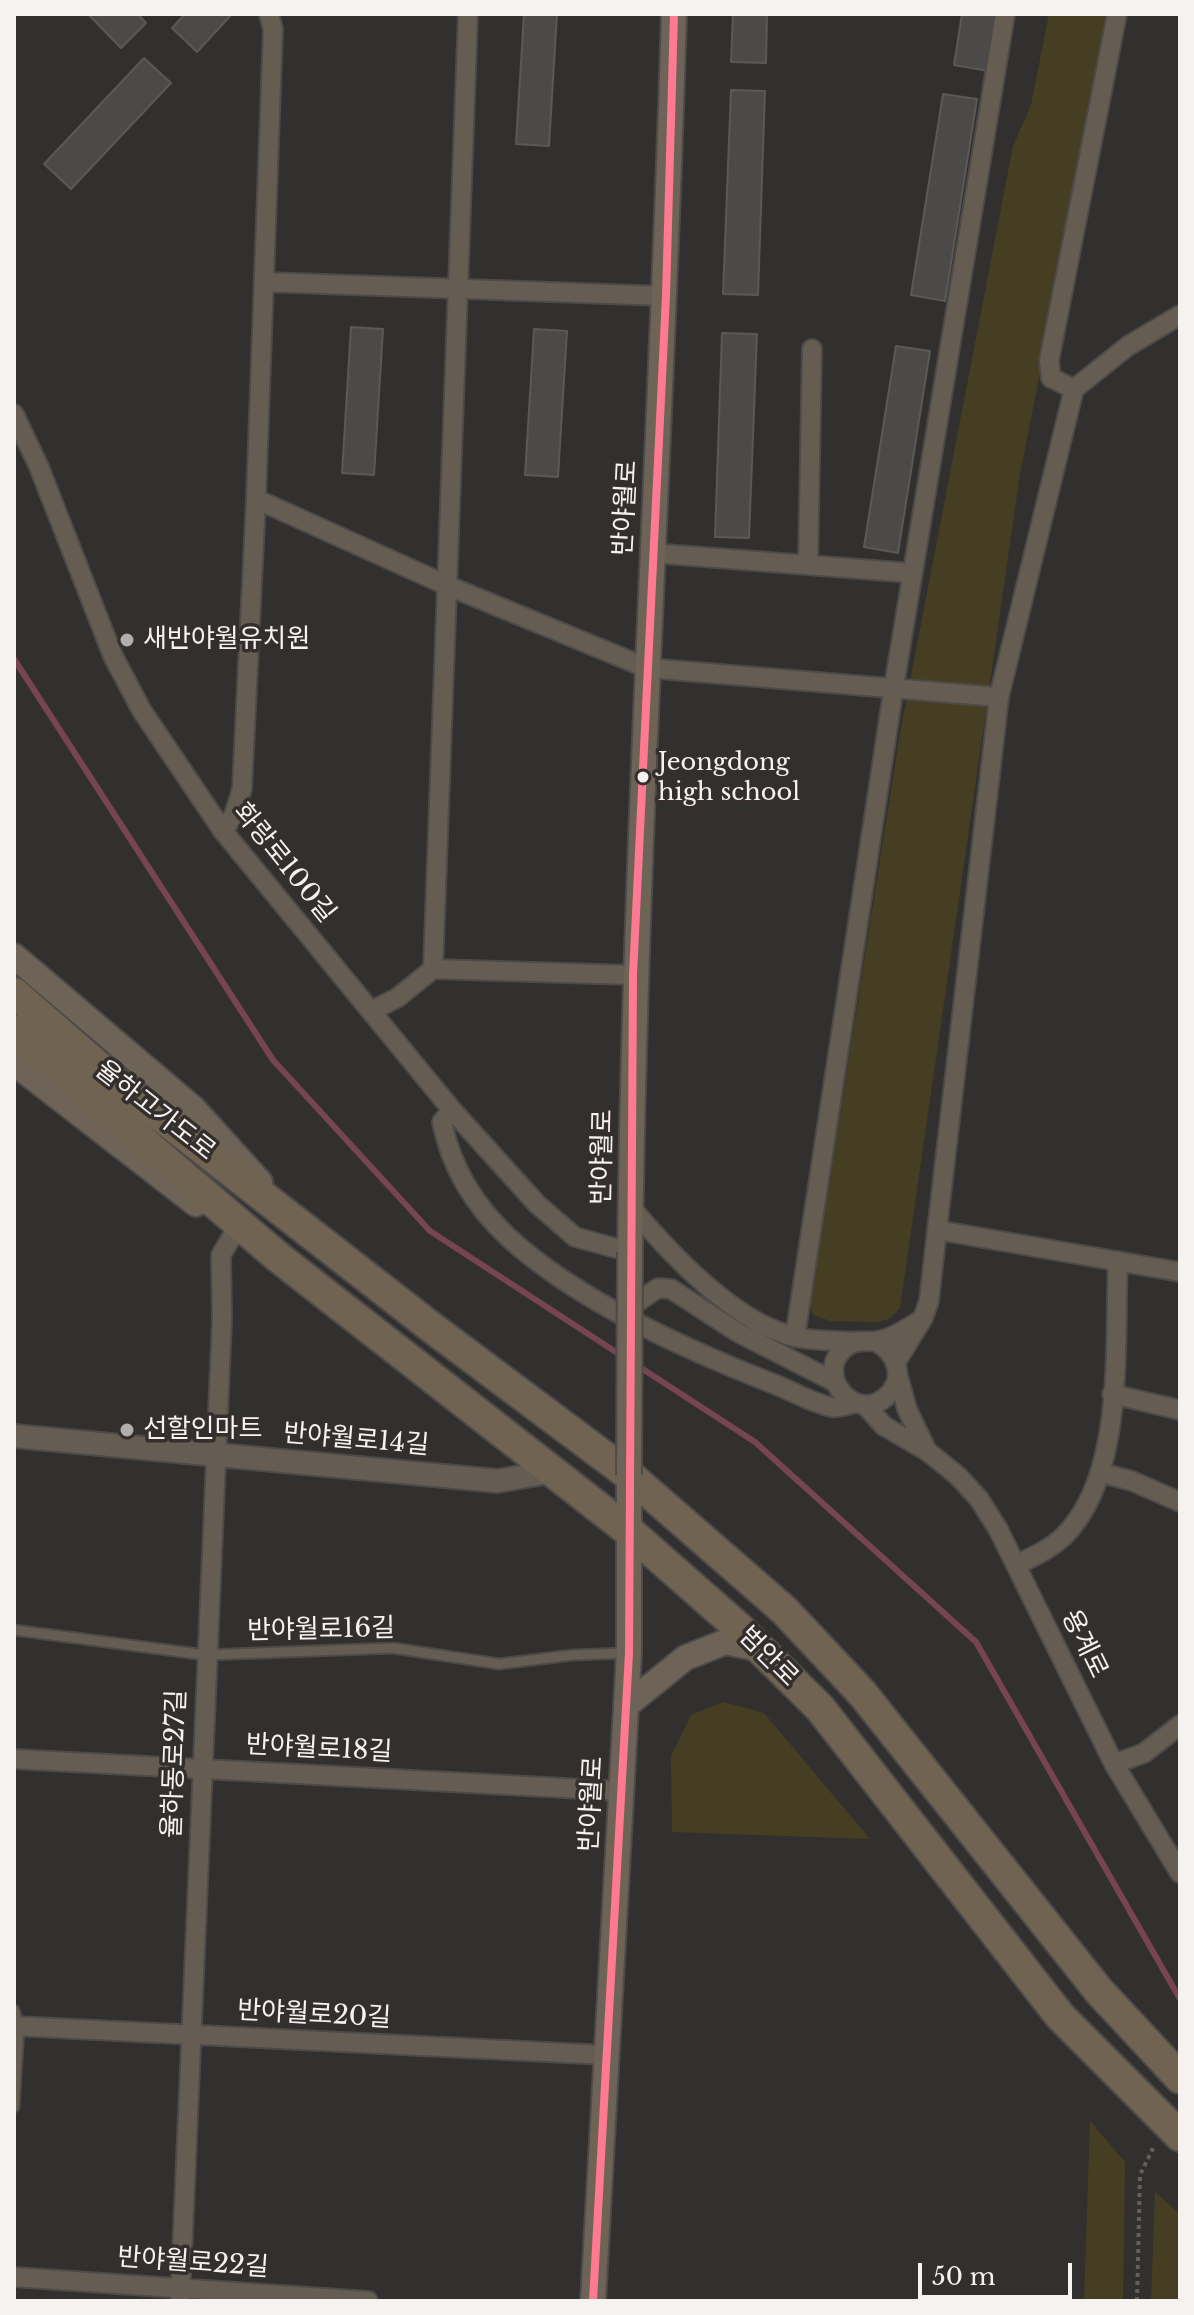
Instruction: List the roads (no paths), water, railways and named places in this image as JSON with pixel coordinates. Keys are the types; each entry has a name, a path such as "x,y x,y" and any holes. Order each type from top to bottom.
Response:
{"highway":[{"name":"율하고가도로","path":"14,993 115,1081 299,1225"},
{"name":"율하고가도로","path":"14,1031 278,1257"},
{"name":"범안로","path":"299,1225 629,1475 784,1610 862,1693 1099,1991 1180,2078"},
{"name":"범안로","path":"278,1257 549,1472 630,1532 760,1649 820,1708 1060,2016 1173,2129"}],"main road":[{"name":"반야월로","path":"593,2301 629,1653 633,975 651,553 666,296 674,14"},
{"path":"14,956 194,1109 299,1225"},
{"path":"14,1063 234,1233 278,1257"},
{"path":"626,1706 685,1658 725,1642 760,1649"}],"street":[{"path":"223,831 234,815 242,789 265,282 273,29 269,14"},
{"path":"433,969 468,14"},
{"path":"795,1337 894,686 1005,14"},
{"path":"1074,389 1051,378 1049,361 1117,14"},
{"path":"265,282 666,296"},
{"path":"897,1368 929,1301 999,697 1074,389 1128,346 1180,315"},
{"path":"808,565 812,349"},
{"name":"화랑로100길","path":"14,414 113,656 142,711 223,831 452,1110 558,1224 575,1237 630,1252"},
{"path":"256,499 446,585 647,668 999,697"},
{"path":"651,553 912,573"},
{"path":"371,1011 397,998 433,969 633,975"},
{"path":"452,1110 442,1122 447,1148 461,1178 483,1211 543,1263 615,1309 716,1361 831,1407 884,1399 896,1383 897,1368 892,1353 866,1342 795,1337 755,1320 656,1237 630,1206"},
{"path":"937,1230 1180,1272"},
{"name":"율하동로27길","path":"180,2294 213,1456 222,1320 221,1255 234,1233"},
{"path":"1016,1565 1062,1537 1090,1502 1102,1473 1112,1394 1118,1261"},
{"path":"630,1307 658,1288 671,1289 739,1333 835,1382"},
{"path":"860,1404 846,1398 835,1382 833,1372 840,1353 903,1331 923,1318"},
{"name":"용계로","path":"897,1368 907,1409 927,1451"},
{"path":"1112,1394 1180,1410"},
{"name":"용계로","path":"860,1404 884,1426 927,1451 979,1499 1016,1565 1114,1764 1180,1873"},
{"name":"반야월로14길","path":"14,1436 498,1481 549,1472"},
{"path":"1102,1473 1132,1481 1180,1502"},
{"path":"1114,1764 1144,1753 1180,1725"},
{"name":"반야월로18길","path":"14,1759 621,1791"},
{"name":"반야월로20길","path":"16,2021 191,2036 607,2055"},
{"name":"반야월로22길","path":"14,2277 180,2294 368,2301"}],"lane":[{"name":"반야월로16길","path":"14,1630 206,1655 393,1648 499,1664 573,1655 629,1653"},
{"name":"반야월로20길","path":"14,2107 16,2021"}],"waterway":[{"path":"14,659 273,1060 430,1231 622,1356"},
{"path":"635,1364 755,1442 976,1642 1180,1999"}],"place":[{"name":"새반야월유치원","path":"127,640"},
{"name":"Jeongdong high school","path":"643,777"},
{"name":"선할인마트","path":"127,1430"}]}
